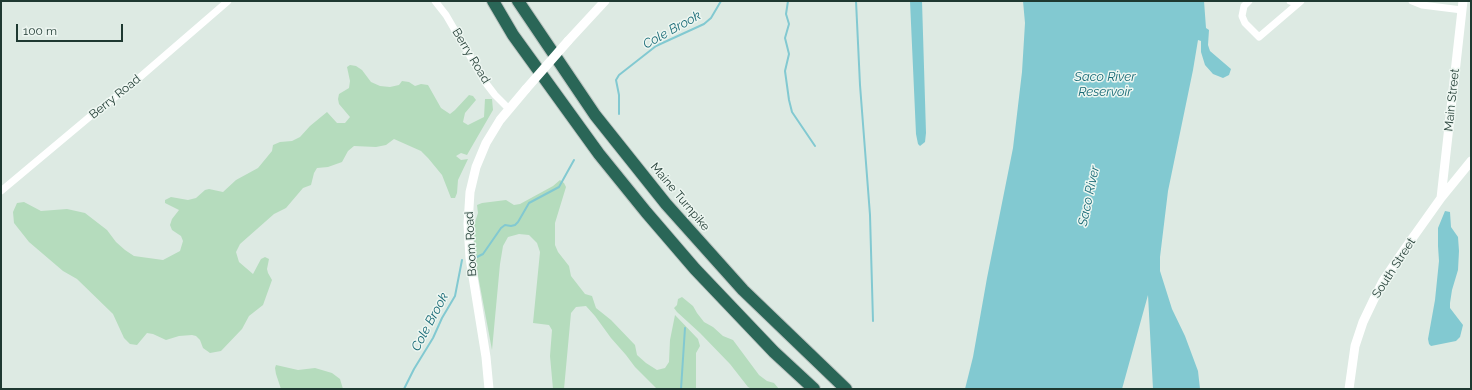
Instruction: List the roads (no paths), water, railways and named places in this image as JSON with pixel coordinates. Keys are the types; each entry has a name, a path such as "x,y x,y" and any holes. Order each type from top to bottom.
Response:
{"highway":[{"path":"493,1 513,35 599,154 646,212 705,280 774,352 814,389"},
{"name":"Maine Turnpike","path":"518,1 595,115 666,204 743,290 846,389"}],"street":[{"name":"Berry Road","path":"1,190 93,114 132,84 228,1"},
{"name":"Berry Road","path":"435,1 446,15 485,82 509,109"},
{"name":"Boom Road","path":"489,389 486,357 471,268 468,231 468,210 472,184 480,156 495,128 509,109 605,1"},
{"path":"1249,1 1244,6 1242,16 1245,23 1259,37 1299,2"},
{"path":"1290,1 1299,2"},
{"path":"1412,1 1422,5 1462,6"},
{"name":"Main Street","path":"1441,198 1462,6"},
{"name":"South Street","path":"1349,389 1355,346 1370,307 1393,266 1441,198 1471,161"}],"water":[{"path":"910,1 922,1 926,133 925,142 920,146 918,144 916,134"},
{"name":"Saco River Reservoir","path":"1023,1 1204,1 1206,28 1209,30 1208,45 1210,51 1231,69 1229,75 1223,78 1213,74 1205,65 1201,52 1201,41 1198,40 1168,191 1160,257 1160,271 1172,309 1185,336 1198,371 1200,389 1153,389 1148,295 1122,389 965,389 973,357 1013,148 1022,72 1025,23"},
{"path":"1445,211 1450,212 1451,227 1458,237 1459,251 1458,270 1452,290 1450,308 1463,325 1460,337 1456,341 1431,346 1428,339 1435,300 1439,261 1438,228"}],"waterway":[{"name":"Cole Brook","path":"619,114 619,95 616,80 619,75 656,46 704,24 711,18 721,1"},
{"path":"788,1 786,14 789,24 785,38 789,54 785,71 789,100 792,112 815,146"},
{"path":"856,1 860,85 870,215 873,321"},
{"name":"Cole Brook","path":"477,257 483,254 501,228 505,225 515,225 518,222 529,203 559,187 574,160"},
{"name":"Cole Brook","path":"404,389 455,296 462,260"},
{"path":"681,389 685,328"}],"water label":[{"name":"Saco River","path":"1089,196"}]}
